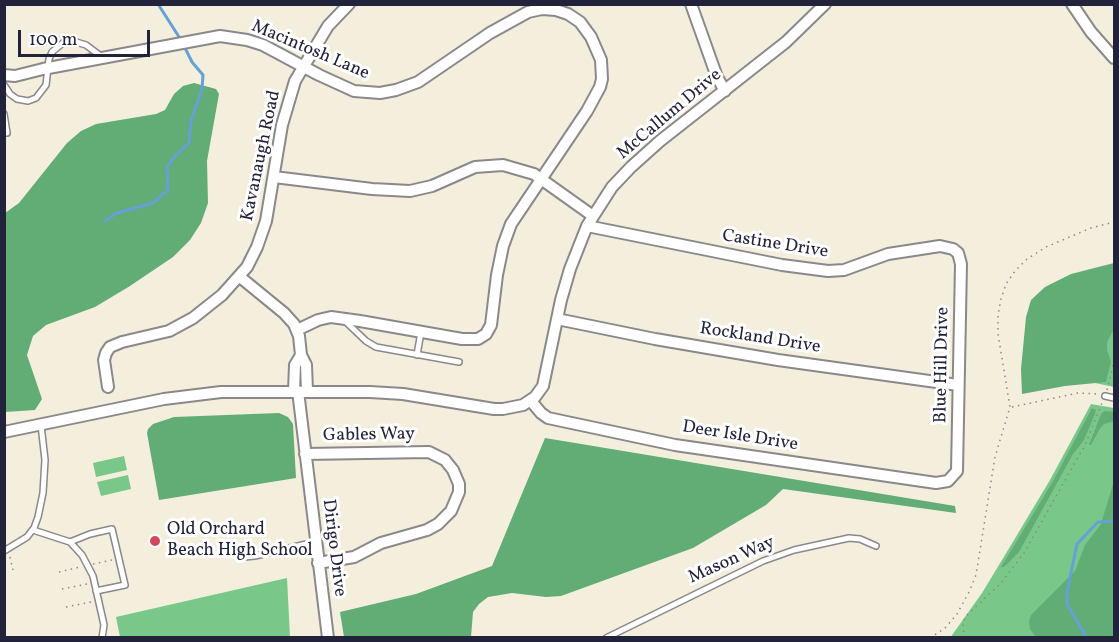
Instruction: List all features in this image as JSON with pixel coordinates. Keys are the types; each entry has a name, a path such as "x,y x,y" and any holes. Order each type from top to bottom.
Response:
{"street":[{"name":"Kavanaugh Road","path":"108,387 104,360 105,353 110,347 122,342 159,335 178,327 215,302 240,277 252,258 263,233 282,125 290,95 303,67 328,26 349,4"},
{"path":"691,4 717,77 725,91"},
{"name":"McCallum Drive","path":"531,400 538,394 545,381 570,269 590,221 612,188 635,163 786,42 816,9 825,4"},
{"path":"1072,4 1091,32 1114,58"},
{"name":"Macintosh Lane","path":"4,75 15,76 220,36 262,45 354,91 371,94 412,85 520,15 542,9 556,10 580,22 591,37 601,60 600,87 587,111 507,233 497,275 493,319 489,330 473,340 342,318"},
{"path":"274,177 372,189 410,191 432,186 475,167 503,165 522,169 542,179 590,221"},
{"name":"Castine Drive","path":"590,221 782,265 828,271 844,270 877,256 901,251 940,246 950,247 956,251"},
{"name":"Blue Hill Drive","path":"952,479 957,471 961,264 956,251"},
{"path":"240,277 284,313 297,330 325,318 342,318"},
{"name":"Rockland Drive","path":"557,319 767,358 958,385"},
{"name":"Dirigo Drive","path":"297,330 301,355 306,365 299,391 328,638"},
{"path":"4,432 178,396 221,392 396,393 503,409 518,407 531,400"},
{"name":"Deer Isle Drive","path":"531,400 548,418 675,445 936,483 952,479"},
{"name":"Gables Way","path":"305,454 429,452 445,460 453,470 459,484 459,492 451,511 438,524 427,530 381,543 354,557 318,563"}],"lane":[{"path":"5,86 17,99 32,100 46,85 52,52 61,43 68,41 86,45 103,58"},
{"path":"4,114 7,133"},
{"path":"342,318 370,344 380,348 459,362"},
{"path":"417,355 421,332"},
{"path":"1105,396 1114,398"},
{"path":"7,554 33,530 40,510 45,451 41,424"},
{"path":"70,542 112,529 125,585 96,591"},
{"path":"33,530 70,542 87,563 104,625 102,638"},
{"name":"Mason Way","path":"608,637 763,561 794,550 849,538 860,539 876,546"},
{"path":"244,557 315,542"}],"path":[{"path":"930,638 945,628 957,614 976,575 995,457 1010,407 998,334 998,315 1006,284 1027,260 1046,247 1090,228 1114,222"},
{"path":"964,638 963,624 966,617 1010,572 1040,527 1085,445 1105,396 1114,362"},
{"path":"1010,407 1078,393 1105,396"},
{"path":"7,554 13,570"},
{"path":"62,589 94,582"},
{"path":"66,607 98,601"}],"green space":[{"path":"194,83 216,89 219,94 207,161 208,203 201,223 190,240 173,257 130,286 95,307 46,325 33,336 27,355 42,399 35,410 5,412 5,213 19,203 67,143 81,131 96,124 156,114 165,110 174,94 183,86"},
{"path":"1114,263 1114,329 1107,342 1111,362 1106,382 1065,386 1022,394 1021,369 1026,317 1031,300 1045,287 1071,274"},
{"path":"1114,293 1114,387 1095,383 1085,372"},
{"path":"1091,404 1114,408 1114,637 950,638 1002,560 1050,480"},
{"path":"1092,408 1096,410 1095,414 1084,440 1073,454 1019,552 1004,567 1001,567 1052,483"},
{"path":"1105,411 1114,412 1114,421 1104,424 1089,445 1101,414"},
{"path":"279,413 288,417 293,424 296,478 159,500 147,433 153,424 174,417"},
{"path":"545,438 955,506 956,513 783,489 766,505 693,548 561,596 546,597 512,593 488,597 473,612 471,637 344,637 340,612 416,594 492,566"},
{"path":"124,456 127,470 96,477 93,463"},
{"path":"128,475 131,489 101,496 97,482"},
{"path":"1114,481 1114,637 1036,637 1030,629 1031,615 1075,571 1085,545 1101,524"},
{"path":"287,578 290,637 120,637 116,617"}],"waterway":[{"path":"158,4 181,40"},
{"path":"105,221 117,213 153,203 168,190 167,167 189,143 191,121 202,89 203,75 192,62 184,46"},
{"path":"1087,638 1067,604 1067,592 1077,544 1098,522 1114,521"}],"place":[{"name":"Old Orchard Beach High School","path":"155,541"}]}
